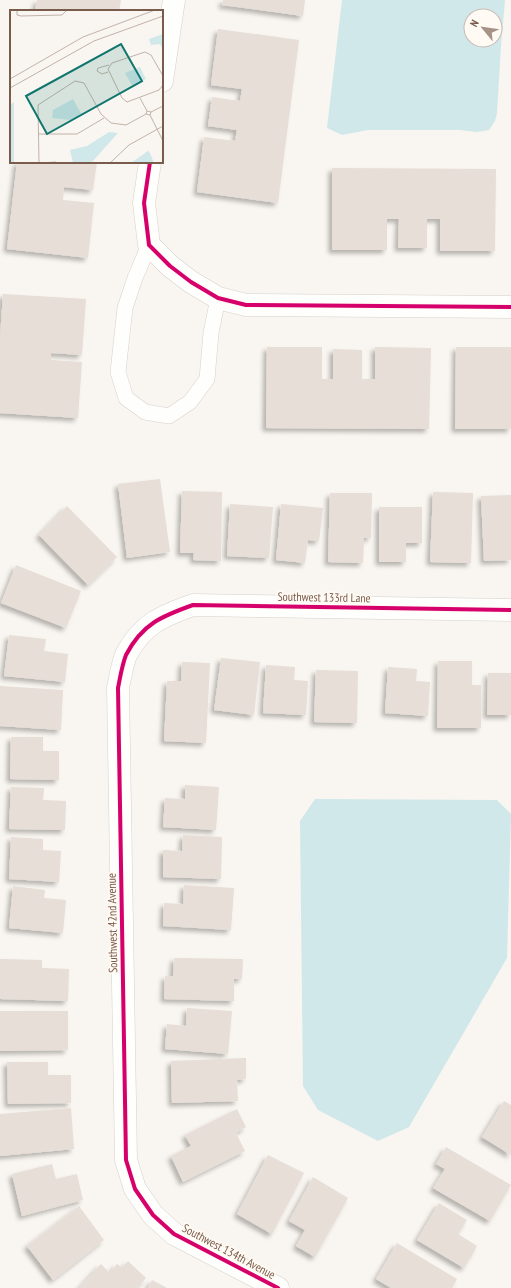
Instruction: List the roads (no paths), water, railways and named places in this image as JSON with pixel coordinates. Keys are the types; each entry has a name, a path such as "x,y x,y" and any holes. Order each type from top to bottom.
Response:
{"street":[{"path":"163,74 174,0"},
{"path":"150,163 144,203 149,245 170,266 191,282 218,298 246,305 511,307"},
{"name":"Southwest 133rd Lane","path":"143,630 166,615 193,605 511,610"},
{"name":"Southwest 42nd Avenue","path":"143,630 126,656 118,688 118,704 126,1160 135,1189 153,1216"},
{"name":"Southwest 134th Avenue","path":"153,1216 174,1234 278,1288"}],"lane":[{"path":"149,245 134,278 125,308 118,372 126,398 145,412 169,416 190,402 207,379 211,333 218,298"}],"water":[{"path":"342,0 505,0 503,23 503,8 463,8 463,48 501,48 497,113 495,121 489,130 477,132 460,130 368,130 342,135 327,128"},
{"path":"315,799 497,800 511,814 507,958 409,1127 378,1141 318,1110 303,1086 300,821"}]}
